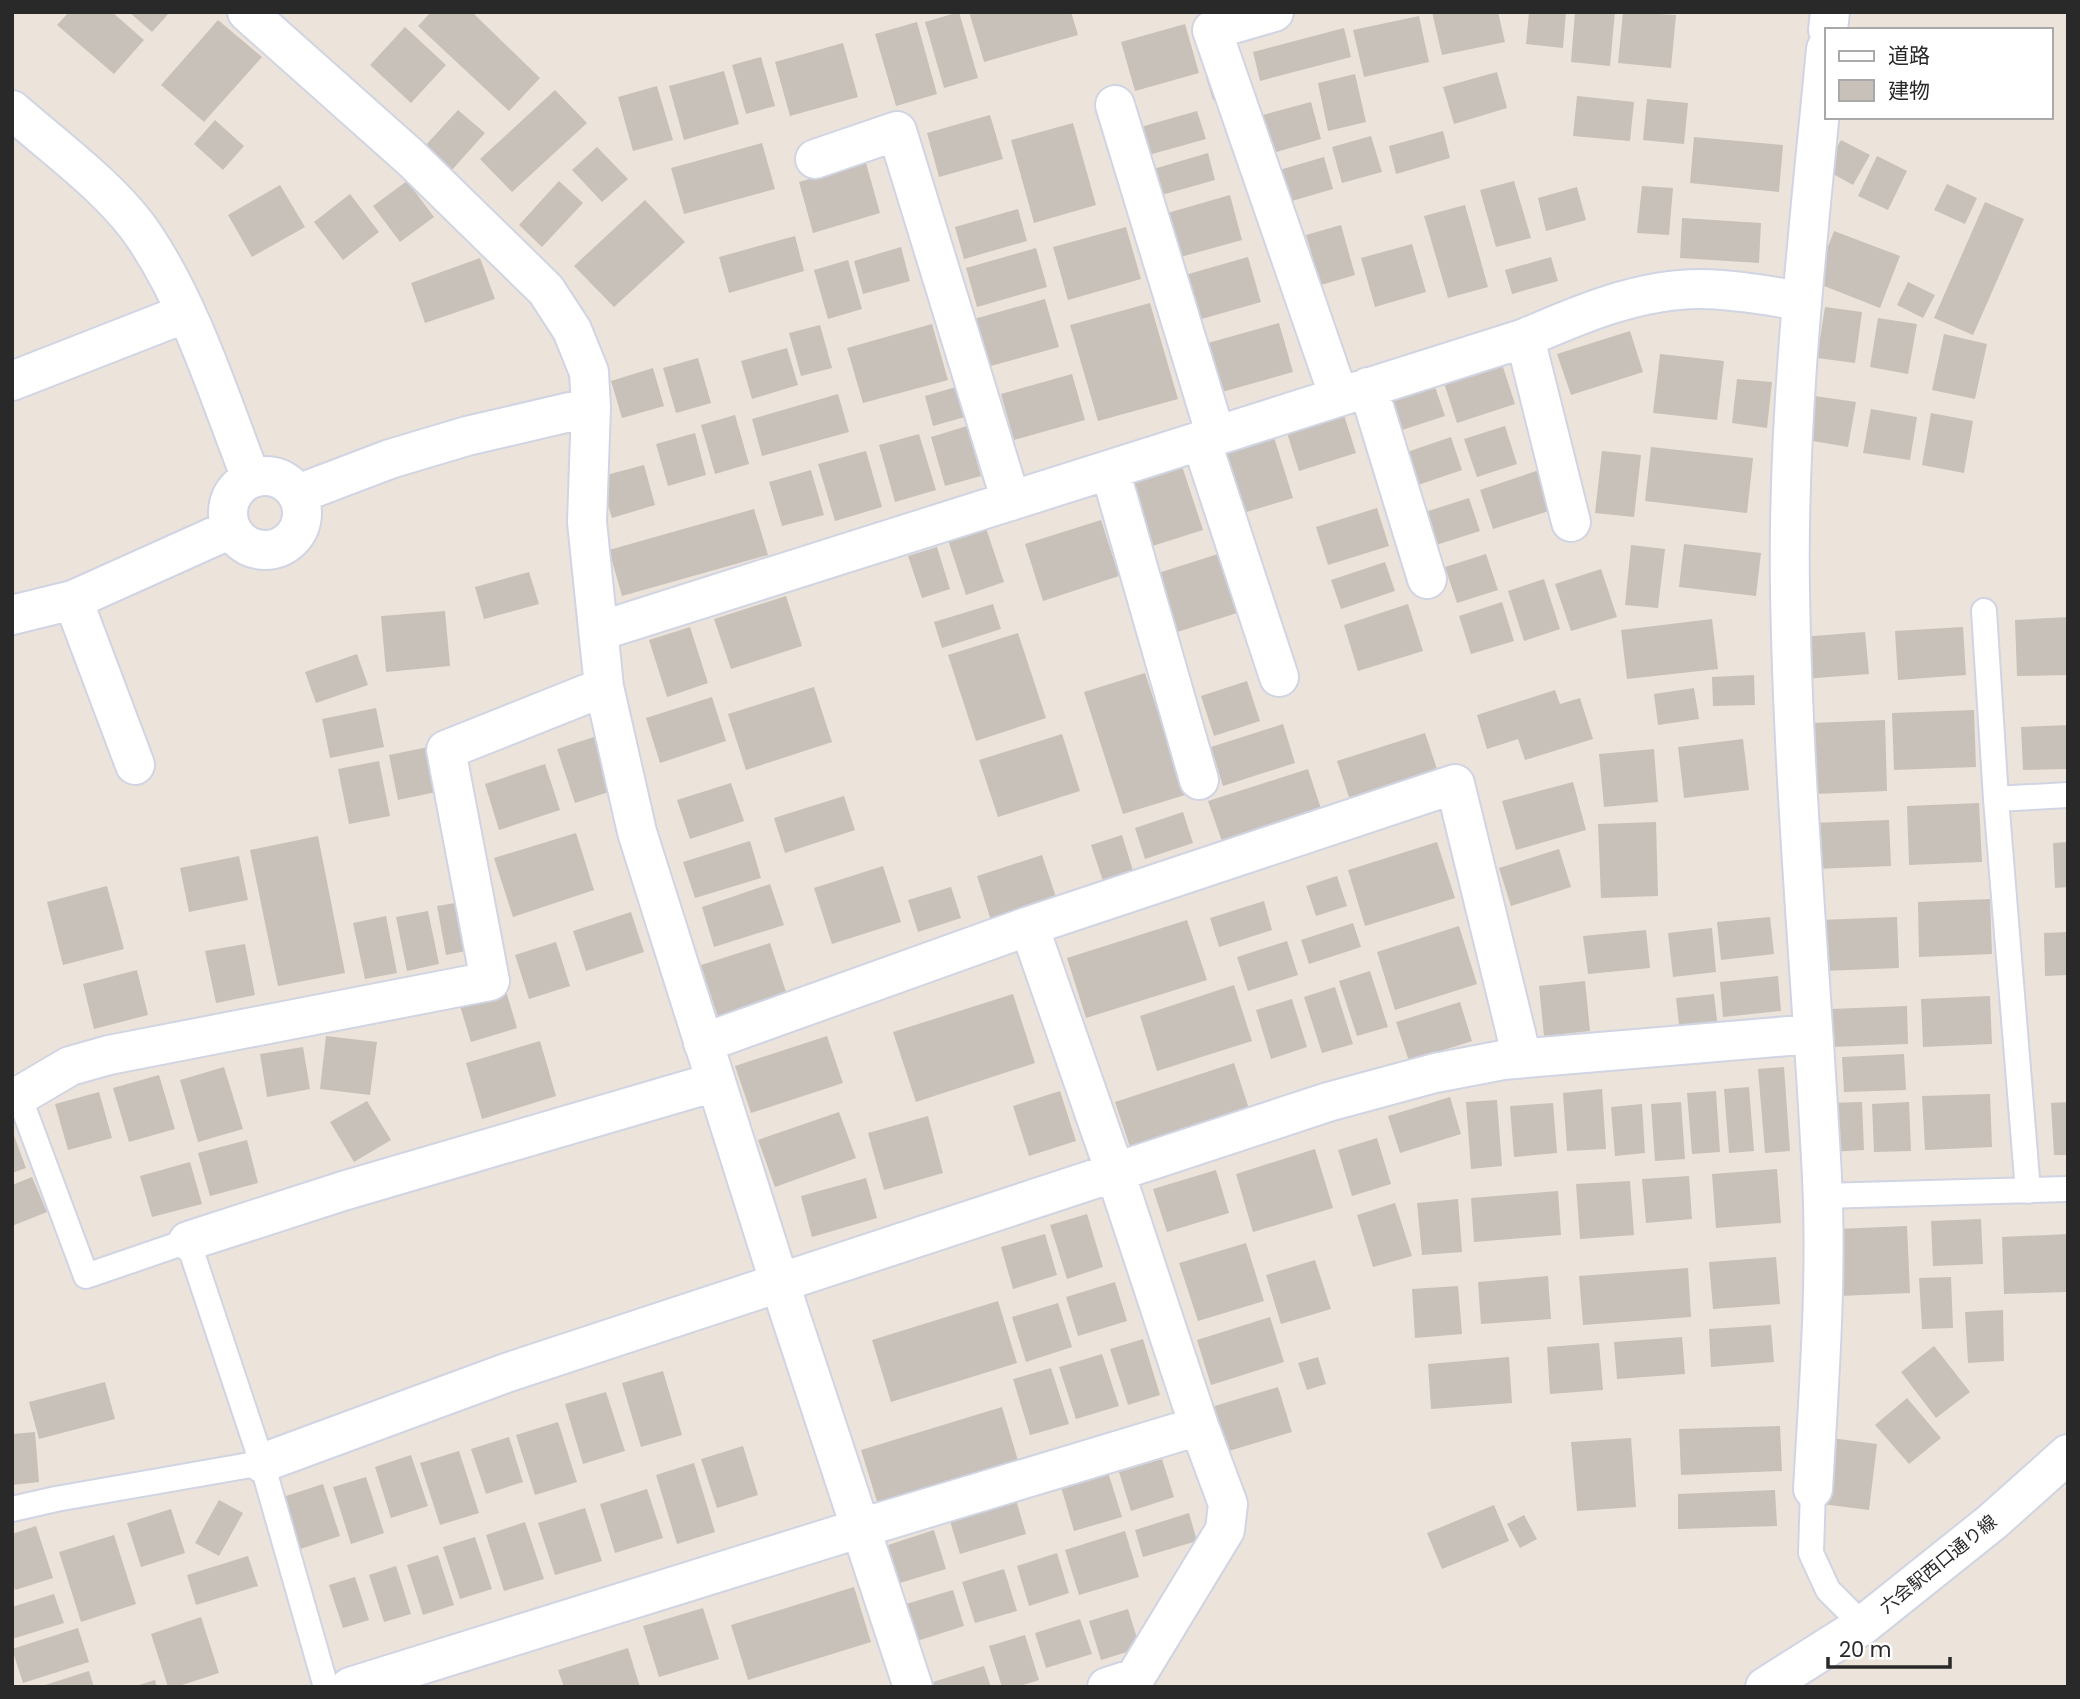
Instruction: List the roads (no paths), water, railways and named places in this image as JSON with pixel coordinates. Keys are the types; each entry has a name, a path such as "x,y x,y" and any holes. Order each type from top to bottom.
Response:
{"street":[{"path":"247,12 411,158 546,290 572,330 589,372 591,407 587,522 604,687 637,832 779,1282 913,1687"},
{"path":"1274,12 1212,30 1427,579"},
{"path":"1813,1489 1823,1279 1822,1196 1792,702 1790,587 1792,461 1802,300 1825,59"},
{"path":"1115,105 1208,438 1279,677"},
{"path":"12,110 112,198 146,238 186,313 251,478"},
{"path":"815,159 897,131 1011,501"},
{"path":"600,631 1525,338 1588,310 1646,295 1699,289 1802,300"},
{"path":"12,381 186,313"},
{"path":"1525,338 1571,522"},
{"path":"298,494 390,459 467,436 591,407"},
{"path":"1110,470 1199,780"},
{"path":"272,476 283,479 298,494 303,517 299,528 283,546 260,550 239,539 232,529 228,518 233,494 240,484 251,478 272,476"},
{"path":"12,615 73,600 232,529"},
{"path":"73,600 135,765"},
{"path":"15,1098 70,1066 110,1055 490,981 446,750 604,687"},
{"path":"703,1043 1029,926 1454,784 1521,1058"},
{"path":"1029,926 1228,1504 1225,1530 1135,1678 1107,1687"},
{"path":"262,1463 506,1373 1328,1102 1435,1073 1521,1058 1812,1034"},
{"path":"188,1241 344,1191 715,1082"},
{"path":"350,1687 1199,1426"},
{"name":"六会駅西口通り線","path":"1765,1687 1863,1625 1992,1522 2068,1454"}],"lane":[{"path":"1984,611 1996,799 2028,1191"},
{"path":"1996,799 2068,795"},
{"path":"15,1098 86,1276 188,1241 262,1463 326,1687"},
{"path":"1822,1196 2068,1189"},
{"path":"12,1509 262,1463"},
{"path":"1813,1489 1811,1553 1828,1590 1863,1625"}]}
